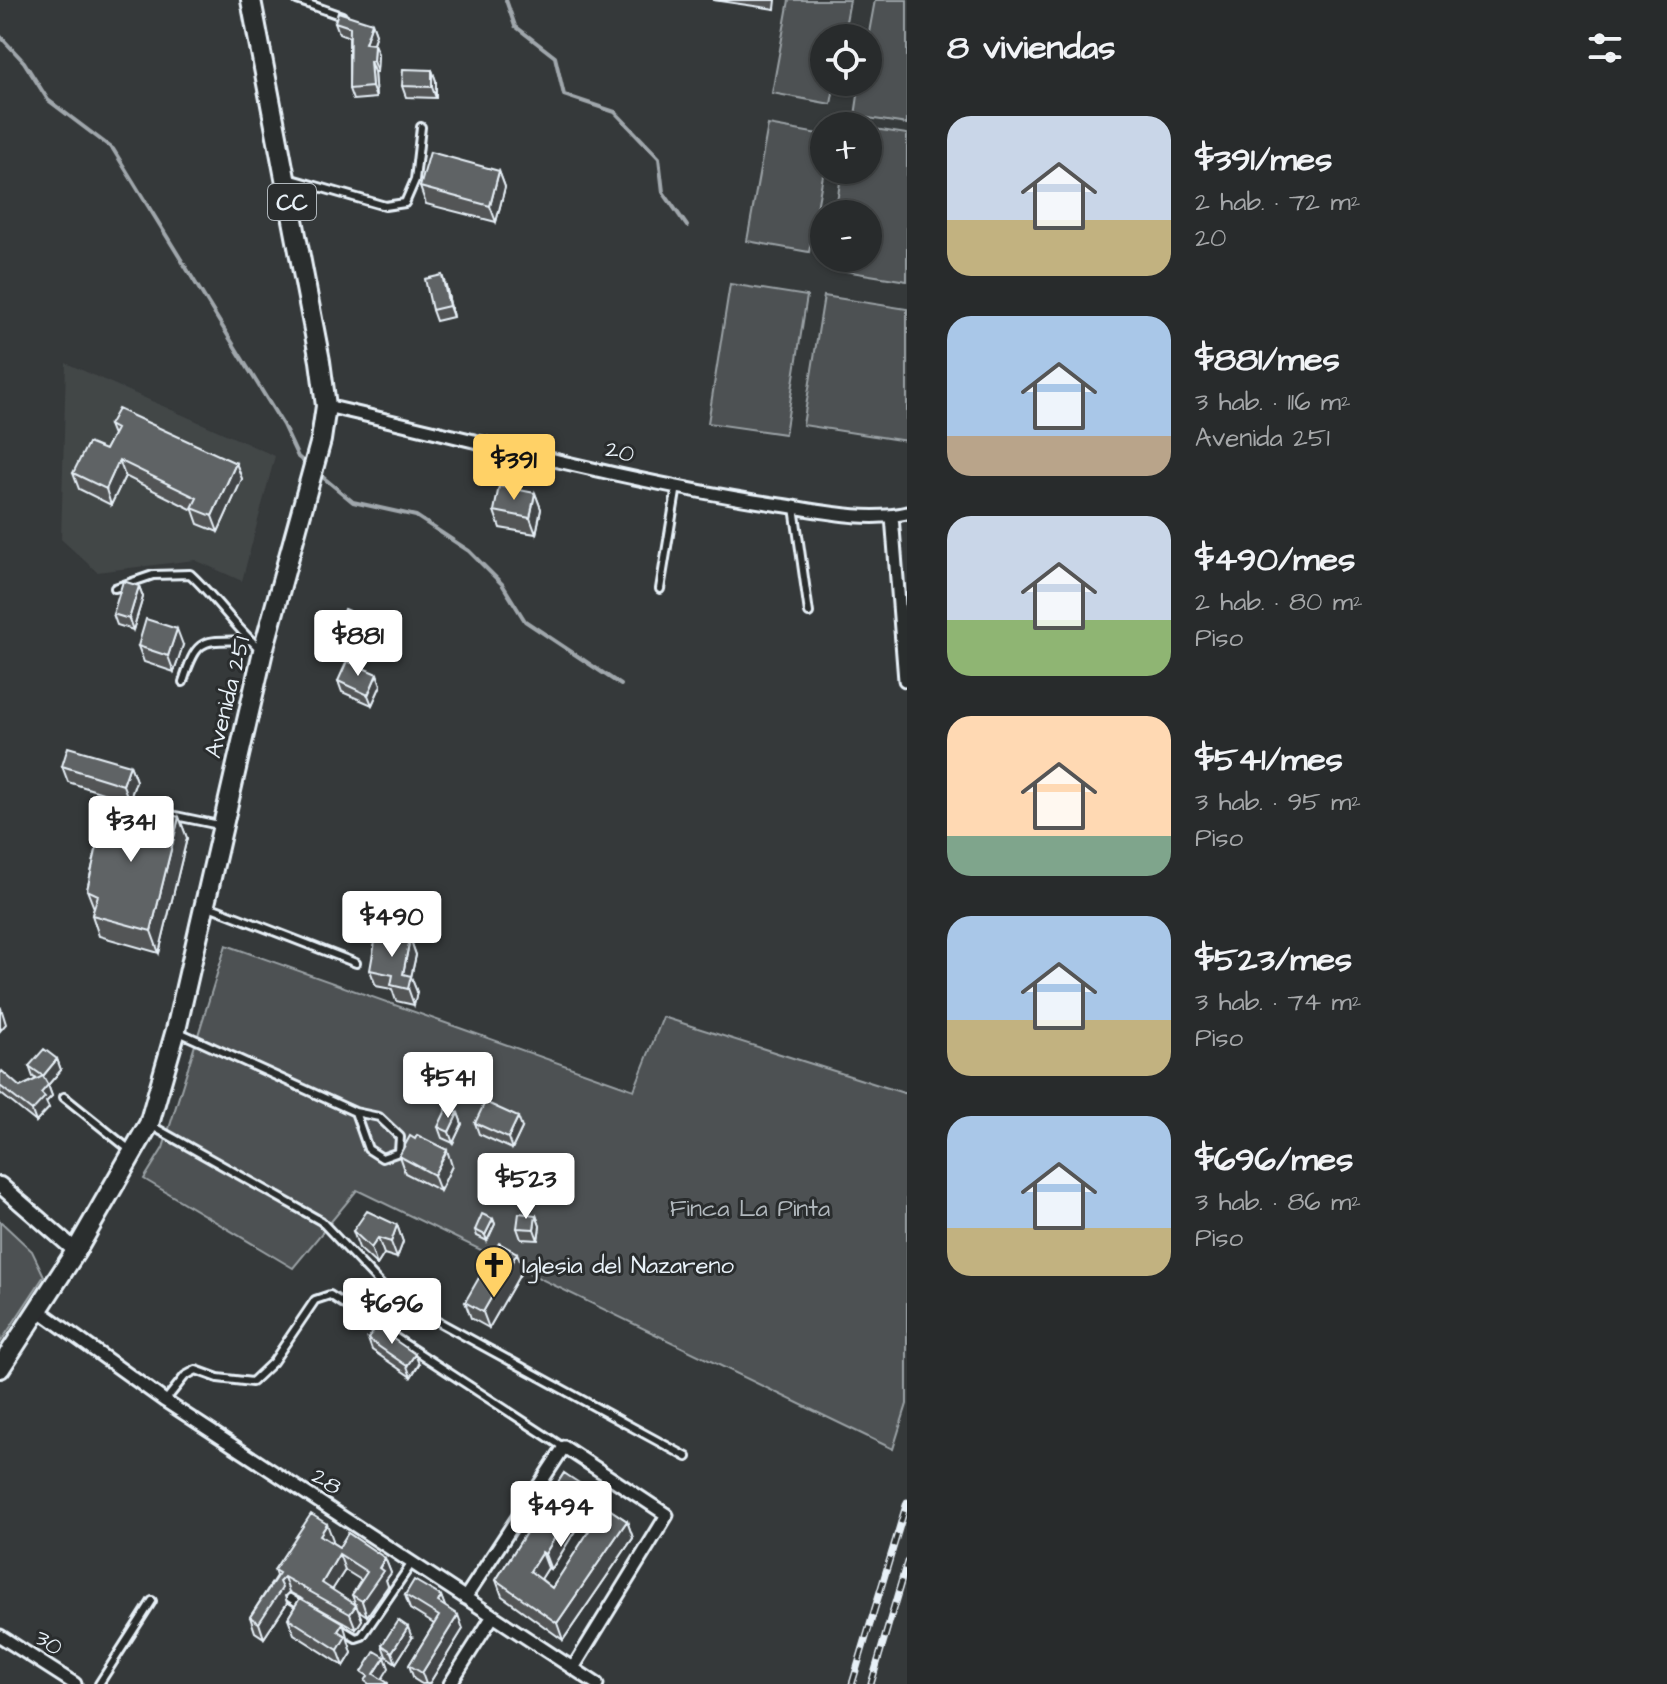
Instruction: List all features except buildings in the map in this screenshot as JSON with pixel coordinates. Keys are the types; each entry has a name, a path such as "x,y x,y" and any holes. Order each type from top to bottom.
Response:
{"main road":[{"name":"Avenida 251","path":"0,1368 76,1251 149,1124 176,1030 257,646 301,518 321,440 326,406 288,178 251,0"}],"street":[{"name":"20","path":"326,406 677,486 794,507 892,516 907,513"},
{"path":"892,516 905,680"},
{"path":"0,1185 76,1251"},
{"name":"28","path":"37,1309 165,1401 597,1684"},
{"path":"465,1598 564,1447 667,1515 573,1668"},
{"path":"450,1684 493,1616"},
{"name":"30","path":"0,1636 75,1684"}],"lane":[{"path":"297,0 349,19"},
{"path":"288,178 385,206 405,203 415,180 421,127"},
{"path":"660,589 677,486"},
{"path":"794,507 809,613"},
{"path":"115,588 153,575 190,574 219,601 257,646"},
{"path":"183,682 193,651 206,641 257,646"},
{"path":"132,808 221,825"},
{"path":"203,904 356,963"},
{"path":"176,1030 355,1112 379,1117 394,1127 400,1137 399,1152 382,1158 368,1149 355,1112"},
{"path":"64,1097 134,1153"},
{"path":"149,1124 257,1189 321,1221 383,1287 404,1303 687,1457"},
{"path":"165,1401 185,1376 196,1370 218,1378 252,1382 273,1362 315,1300 330,1295 564,1447"},
{"path":"330,1622 356,1638 362,1636 412,1563"},
{"path":"290,1598 316,1614"},
{"path":"99,1684 152,1601"}],"shaded area":[{"path":"66,363 275,456 242,581 195,560 97,572 61,539"}],"green space":[{"path":"789,0 850,0 846,24 810,24 810,96 832,96 831,104 772,93"},
{"path":"875,0 907,0 907,124 882,120 882,112 856,112 858,96 882,96 882,24 871,24"},
{"path":"768,125 810,132 810,184 821,184 819,200 810,200 809,252 747,241"},
{"path":"882,130 907,134 907,281 851,272 882,272 882,200 837,200 840,184 882,184"},
{"path":"730,284 807,296 785,434 708,423"},
{"path":"824,296 907,309 907,441 803,425"},
{"name":"Finca La Pinta","path":"226,945 634,1090 663,1017 907,1094 907,1404 893,1449 357,1190 293,1268 144,1179 163,1148"},
{"path":"0,1221 32,1251 44,1276 0,1343"}],"waterway":[{"path":"506,0 515,26 555,57 564,95 615,112 659,158 663,192 687,226"},
{"path":"0,36 24,62 48,100 113,149 283,425 298,457 309,466"},
{"path":"319,474 353,502 416,516 469,551 502,584 525,621 621,685"}],"railway":[{"path":"852,1684 907,1502"},
{"path":"871,1684 907,1562"}],"place":[{"name":"Iglesia del Nazareno","path":"494,1299"}]}
